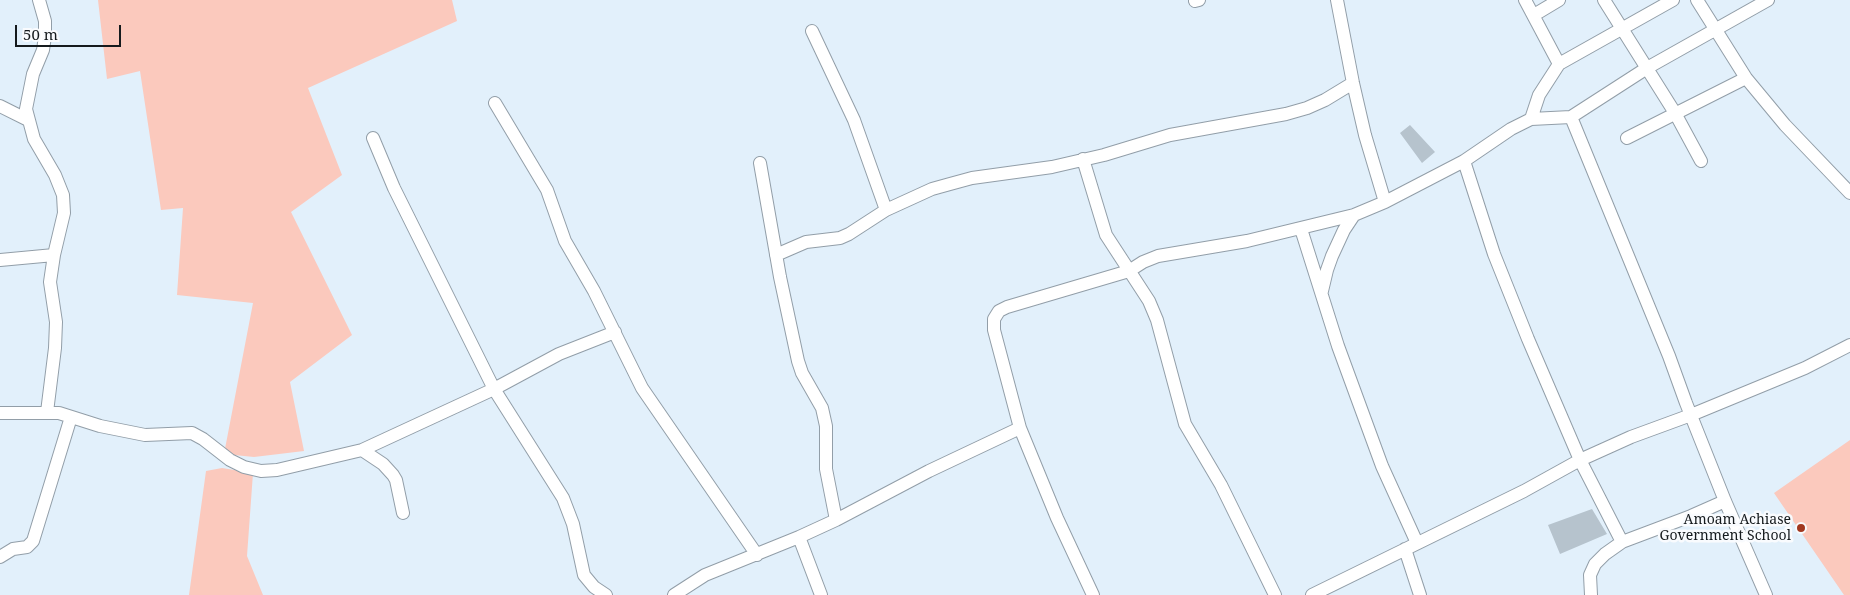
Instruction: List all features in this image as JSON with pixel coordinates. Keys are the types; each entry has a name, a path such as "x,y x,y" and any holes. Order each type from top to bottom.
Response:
{"street":[{"path":"39,0 45,20 45,36 43,50 33,74 26,109 34,139 55,175 63,195 64,213 50,282 56,322 55,348 47,412"},
{"path":"1337,0 1365,135 1385,202"},
{"path":"1525,0 1559,64"},
{"path":"1534,15 1559,0"},
{"path":"1604,0 1676,113 1702,161"},
{"path":"1530,119 1539,95 1559,64 1673,0"},
{"path":"1697,0 1746,78 1785,125 1850,193"},
{"path":"1093,595 1057,518 1020,428 994,330 995,316 1007,306 1129,272 1143,262 1158,256 1246,241 1354,215 1385,202 1464,161 1511,129 1530,119 1571,117 1648,68 1768,0"},
{"path":"812,31 854,120 886,210"},
{"path":"1627,138 1746,78"},
{"path":"776,255 806,242 840,238 886,210 932,189 972,178 1052,167 1111,153 1170,135 1286,114 1325,100 1353,83"},
{"path":"496,103 547,190 565,240 615,332 642,388 757,555"},
{"path":"0,106 28,120"},
{"path":"1571,117 1670,356 1725,501 1766,595"},
{"path":"373,138 394,188 494,389 563,498 573,524 584,575 594,587 606,595"},
{"path":"1083,159 1106,234 1129,272 1150,301 1157,320 1185,424 1221,485 1275,595"},
{"path":"1464,161 1494,254 1528,338 1580,460 1622,542"},
{"path":"760,163 776,255 798,361 822,408 826,426 828,485 836,520"},
{"path":"1322,294 1332,256 1344,230 1354,215"},
{"path":"1301,229 1338,346 1382,466 1417,543"},
{"path":"0,260 54,255"},
{"path":"0,413 24,414 47,412 71,417 105,428 144,435 192,433 230,460 244,467 261,471 277,470 362,450 494,389 559,354 615,332"},
{"path":"1312,595 1524,492 1580,460 1631,437 1691,415 1806,368 1850,346"},
{"path":"0,558 13,549 27,547 33,542 71,417"},
{"path":"674,595 705,575 757,555 836,520 929,471 1020,428"},
{"path":"362,450 383,464 393,475 396,480 403,513"},
{"path":"1591,595 1590,575 1595,564 1622,542 1725,501"},
{"path":"799,537 822,595"},
{"path":"1405,549 1420,595"}],"shaded area":[{"path":"98,0 452,0 457,21 308,88 342,175 291,212 352,335 290,382 304,451 254,457 224,454 253,303 177,295 183,208 161,210 140,71 107,79"},
{"path":"1850,440 1850,595 1844,595 1774,493"},
{"path":"222,468 253,473 247,556 263,595 189,595 206,471"}],"building":[{"path":"1410,125 1435,152 1422,163 1400,133"},
{"path":"1592,509 1607,534 1560,554 1548,525"}],"place":[{"name":"Amoam Achiase Government School","path":"1801,528"}]}
